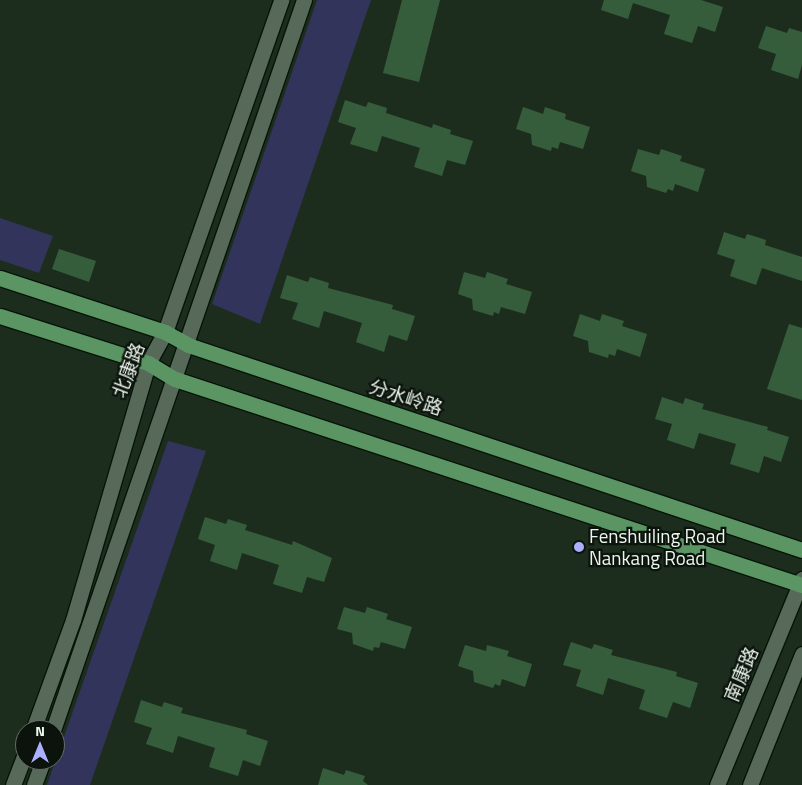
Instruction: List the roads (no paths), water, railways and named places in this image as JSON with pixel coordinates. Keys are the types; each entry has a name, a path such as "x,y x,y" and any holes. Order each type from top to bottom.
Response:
{"main road":[{"name":"北康路","path":"37,720 73,620 148,363 165,332 281,0"},
{"path":"57,720 188,345 304,0"},
{"name":"分水岭路","path":"0,278 165,332 188,345 802,550"},
{"path":"0,316 148,363 175,379 801,583"},
{"name":"南康路","path":"717,785 801,583"},
{"path":"750,785 802,654"},
{"path":"13,785 19,770"},
{"path":"34,785 39,770"}],"place":[{"name":"Fenshuiling Road Nankang Road","path":"579,547"}]}
